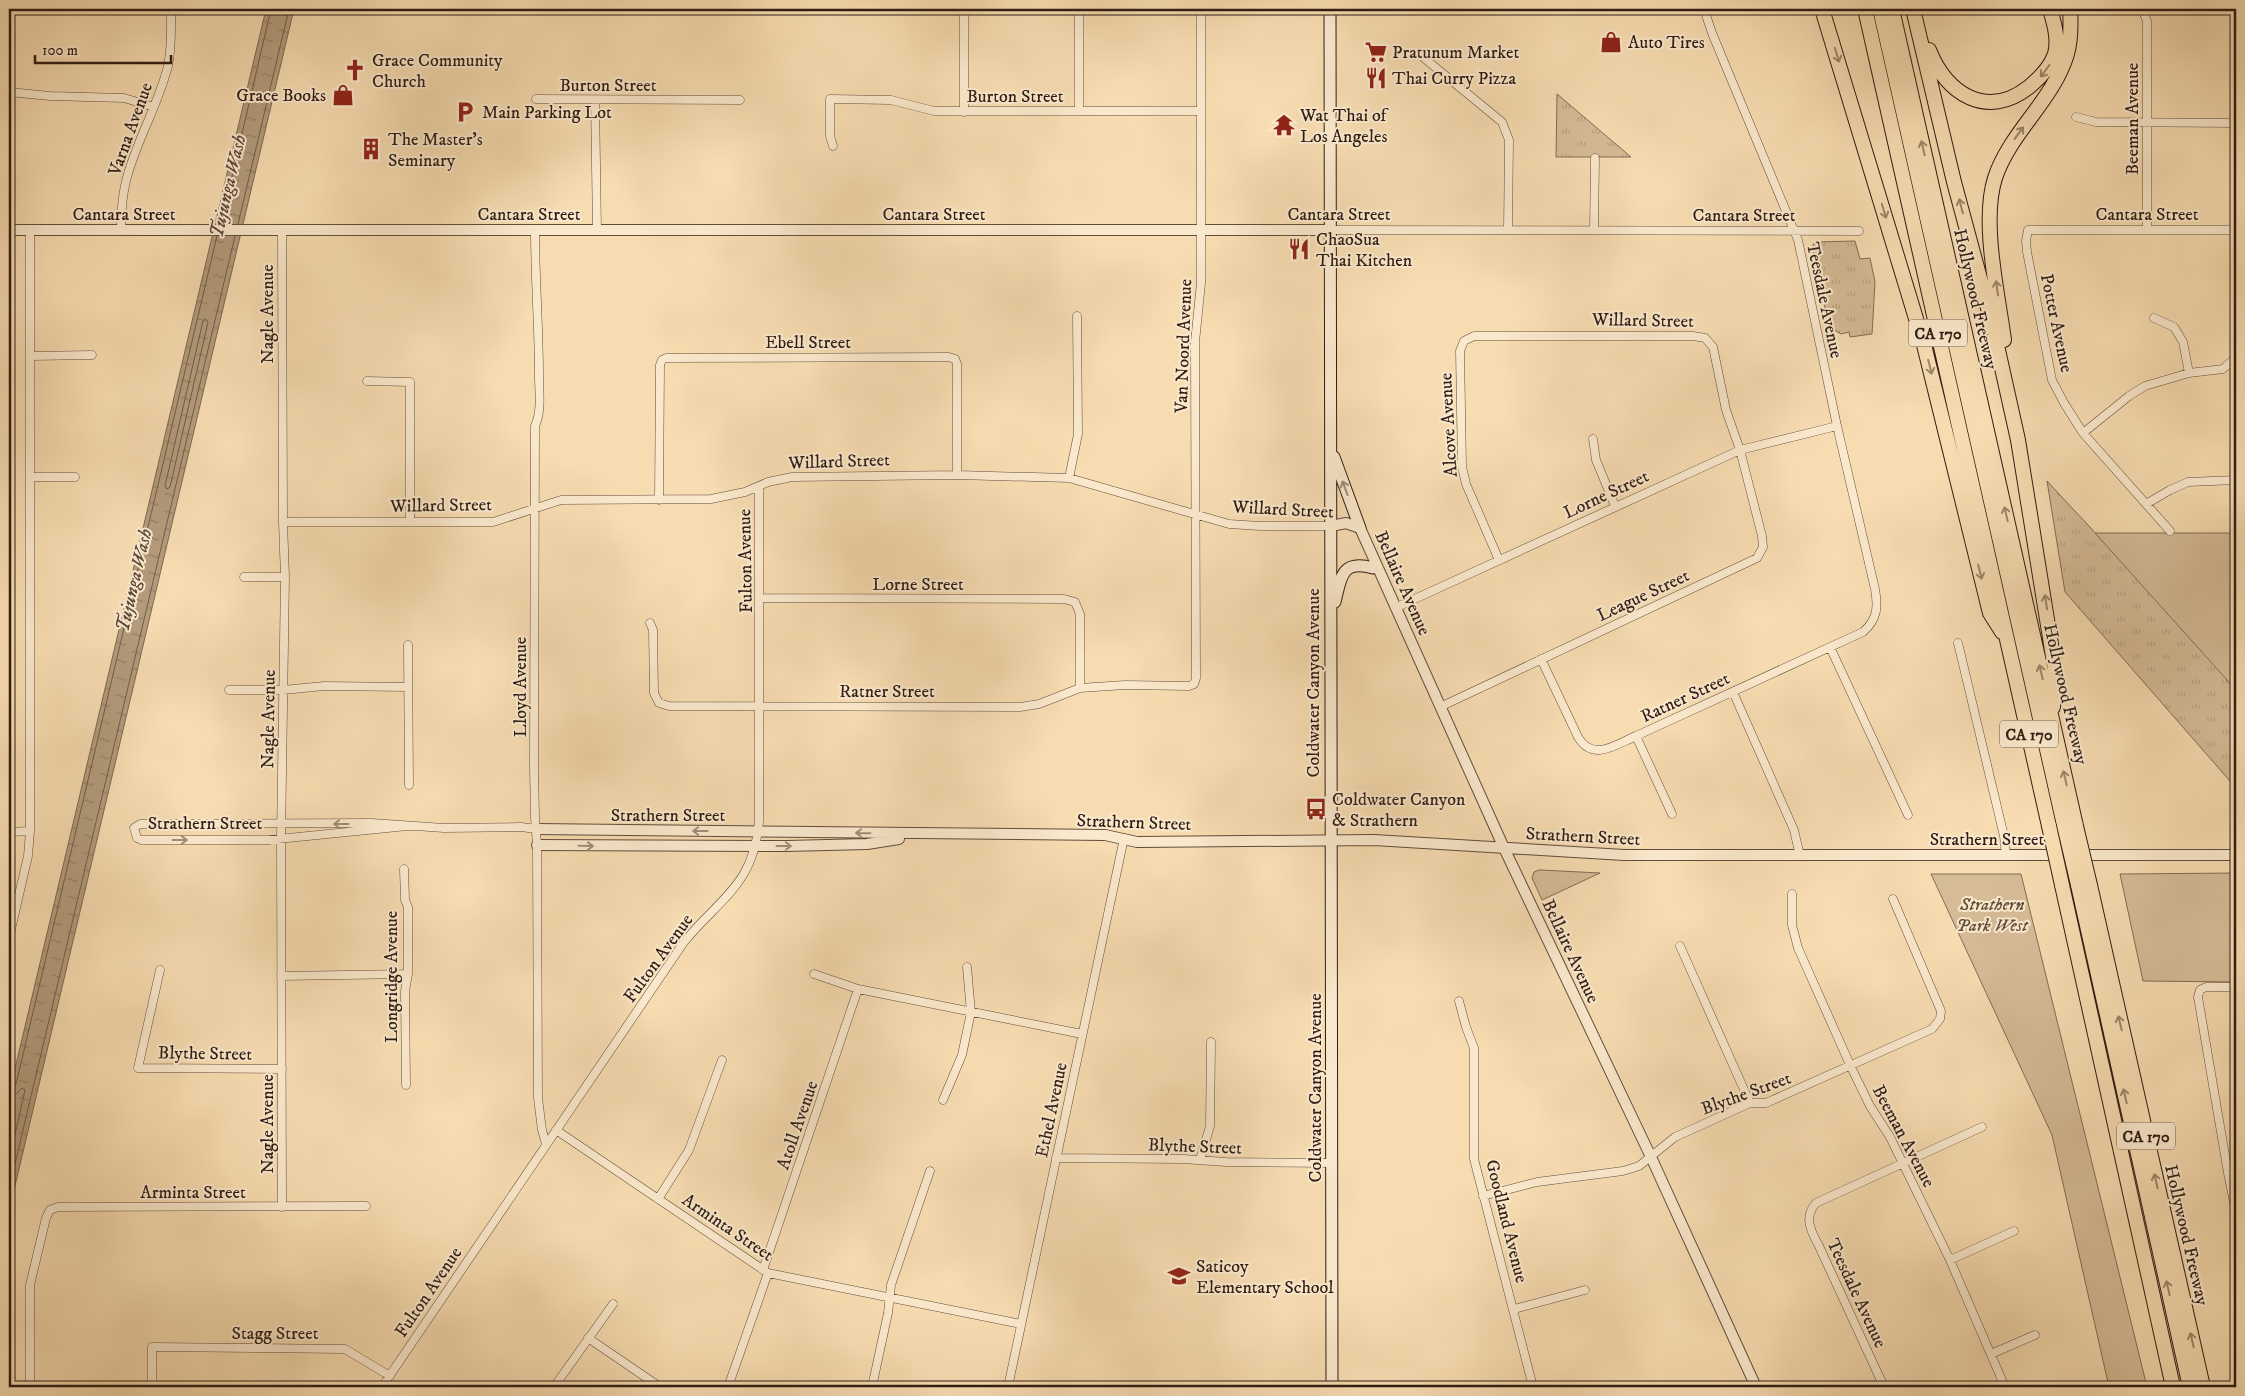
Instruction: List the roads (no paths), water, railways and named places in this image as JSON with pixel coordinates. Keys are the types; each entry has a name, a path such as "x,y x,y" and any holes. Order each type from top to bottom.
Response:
{"highway":[{"path":"1822,9 1924,345 1990,612 2008,641"},
{"name":"Hollywood Freeway","path":"1865,9 2008,641 2062,826 2075,885 2203,1387"},
{"path":"1873,9 2062,826"},
{"path":"1880,9 2062,826"},
{"name":"Hollywood Freeway","path":"1892,9 2052,720 2062,826 2075,885 2110,1095 2173,1387"},
{"path":"1914,9 1954,182 1992,322 2018,440 2034,527 2056,675 2052,720"},
{"path":"1914,9 1931,54 1942,76 1952,88 1965,96 1996,102 2024,91 2038,80 2048,68 2055,54 2059,23 2057,9"},
{"path":"2050,9 2057,38"},
{"path":"2018,440 1993,260 1990,218 1991,199 2001,162 2055,82 2062,67 2070,38 2070,9"},
{"path":"2075,885 2190,1387"}],"main road":[{"name":"Coldwater Canyon Avenue","path":"1330,9 1332,1387"},
{"path":"1331,449 1360,528"},
{"path":"1331,616 1342,574 1354,565 1373,568"}],"street":[{"name":"Varna Avenue","path":"121,230 125,183 168,64 171,44 172,9"},
{"path":"964,9 964,112"},
{"path":"1079,9 1079,111"},
{"name":"Van Noord Avenue","path":"1194,684 1196,678 1195,342 1202,283 1201,9"},
{"name":"Teesdale Avenue","path":"1704,9 1712,33 1798,240 1837,426 1875,588 1877,610"},
{"name":"Beeman Avenue","path":"2142,9 2147,21 2147,230"},
{"path":"1424,58 1502,122 1507,131 1509,140 1508,230"},
{"path":"9,92 50,96 124,98 154,107"},
{"name":"Burton Street","path":"536,100 740,100"},
{"path":"595,100 597,230"},
{"name":"Burton Street","path":"832,146 830,136 830,100 891,100 934,111 964,112 1201,111"},
{"path":"2076,117 2096,122 2148,124 2236,123"},
{"path":"1594,230 1595,158"},
{"name":"Cantara Street","path":"9,230 1860,231"},
{"path":"9,938 28,856 30,832 30,230"},
{"name":"Lloyd Avenue","path":"535,230 539,363 538,418 535,426 534,767 537,846 538,1098 542,1130 546,1144"},
{"name":"Cantara Street","path":"2028,230 2236,230"},
{"name":"Potter Avenue","path":"2028,230 2027,252 2052,380 2083,433 2170,531"},
{"name":"Nagle Avenue","path":"282,231 283,522 285,577 281,824 282,1207"},
{"path":"1069,478 1078,434 1077,316"},
{"path":"2154,318 2174,327 2183,342 2189,373"},
{"name":"Willard Street","path":"1464,341 1474,336 1693,336 1705,338 1713,348 1726,410 1740,450"},
{"name":"Alcove Avenue","path":"1464,341 1460,351 1462,467 1466,484 1499,560"},
{"path":"31,356 92,355"},
{"name":"Ebell Street","path":"659,500 660,365 662,360 666,358 949,357 955,359 957,364 957,475"},
{"path":"2083,433 2129,396 2145,386 2189,373 2223,369 2236,357"},
{"path":"367,381 410,382 410,521"},
{"name":"Lorne Street","path":"1395,608 1740,450 1837,426"},
{"path":"1594,439 1596,460 1615,506"},
{"name":"League Street","path":"1440,707 1757,558 1763,547 1762,536 1740,450"},
{"name":"Willard Street","path":"283,522 493,522 561,500 711,499 736,494 792,477 957,475 1069,478 1221,522 1244,526 1331,526 1352,530 1373,568"},
{"path":"31,477 75,477"},
{"path":"2146,504 2188,482 2236,480"},
{"name":"Fulton Avenue","path":"382,1387 684,942 739,884 748,869 758,831 760,706 759,487"},
{"path":"1331,526 1346,523 1360,528"},
{"name":"Bellaire Avenue","path":"1360,528 1504,848 1651,1157 1756,1387"},
{"path":"1373,568 1387,599 1395,608"},
{"path":"244,577 285,577"},
{"name":"Lorne Street","path":"760,598 1064,599 1075,602 1080,614 1080,688"},
{"name":"Ratner Street","path":"1541,659 1583,746 1590,750 1598,751 1636,736 1863,632 1870,626 1877,610"},
{"name":"Ratner Street","path":"650,623 653,630 654,693 659,703 669,706 1020,707 1039,704 1080,688 1125,685 1189,686 1194,684"},
{"path":"1958,644 2004,836 2006,854"},
{"path":"408,645 409,785"},
{"path":"1830,647 1908,815"},
{"path":"229,690 283,690 324,686 407,687"},
{"path":"1733,692 1794,830 1800,856"},
{"path":"1636,736 1672,814"},
{"name":"Strathern Street","path":"407,826 281,839 141,840 134,834 134,828 140,824 372,824 444,828 521,827 618,832 758,831 929,835 1104,835 1137,842 1331,839 1395,841 1624,856 2236,855"},
{"path":"9,832 30,832"},
{"name":"Strathern Street","path":"537,846 867,844 929,835"},
{"name":"Ethel Avenue","path":"1009,1387 1124,838"},
{"name":"Longridge Avenue","path":"404,869 408,907 408,974 405,991 406,1085"},
{"name":"Beeman Avenue","path":"1792,894 1792,924 1798,948 1851,1067 1870,1106 1890,1137 1950,1260 2005,1387"},
{"name":"Blythe Street","path":"1483,1196 1537,1182 1624,1171 1639,1166 1675,1137 1750,1103 1766,1103 1851,1067 1932,1029 1940,1019 1940,1010 1893,899"},
{"path":"1680,946 1750,1103"},
{"path":"943,1100 962,1055 970,1012 967,967"},
{"name":"Blythe Street","path":"160,970 138,1068 282,1069"},
{"path":"281,976 408,974"},
{"path":"814,974 858,988 1082,1034"},
{"path":"2236,986 2206,986 2200,990 2198,997 2236,1212"},
{"name":"Atoll Avenue","path":"728,1387 858,988"},
{"name":"Goodland Avenue","path":"1459,1001 1474,1048 1474,1159 1533,1387"},
{"path":"1200,1160 1210,1126 1211,1042"},
{"path":"658,1199 689,1150 722,1060"},
{"path":"1903,1164 1982,1127"},
{"name":"Arminta Street","path":"556,1130 766,1272 889,1299 1022,1324"},
{"name":"Blythe Street","path":"1056,1158 1332,1163"},
{"name":"Teesdale Avenue","path":"1884,1387 1808,1222 1810,1210 1816,1203 1903,1164"},
{"path":"872,1387 891,1285 930,1171"},
{"name":"Arminta Street","path":"30,1387 30,1285 46,1218 50,1210 58,1207 366,1206"},
{"path":"1950,1260 2014,1232"},
{"path":"1514,1309 1584,1290"},
{"path":"554,1387 613,1304"},
{"path":"1992,1354 2035,1335"},
{"path":"588,1338 660,1387"},
{"name":"Stagg Street","path":"152,1387 152,1347 344,1349 390,1376"}],"water":[{"name":"Tujunga Wash","path":"266,9 294,9 9,1211 9,1094"}],"place":[{"name":"Auto Tires","path":"1611,42"},
{"name":"Pratunum Market","path":"1376,52"},
{"name":"Grace Community Church","path":"355,70"},
{"name":"Thai Curry Pizza","path":"1376,78"},
{"name":"Grace Books","path":"343,95"},
{"name":"Main Parking Lot","path":"465,112"},
{"name":"Wat Thai of Los Angeles","path":"1284,125"},
{"name":"The Master's Seminary","path":"371,149"},
{"name":"ChaoSua Thai Kitchen","path":"1299,249"},
{"name":"Coldwater Canyon & Strathern","path":"1316,809"},
{"name":"Saticoy Elementary School","path":"1179,1276"}],"park label":[{"name":"Strathern Park West","path":"1992,914"}]}
